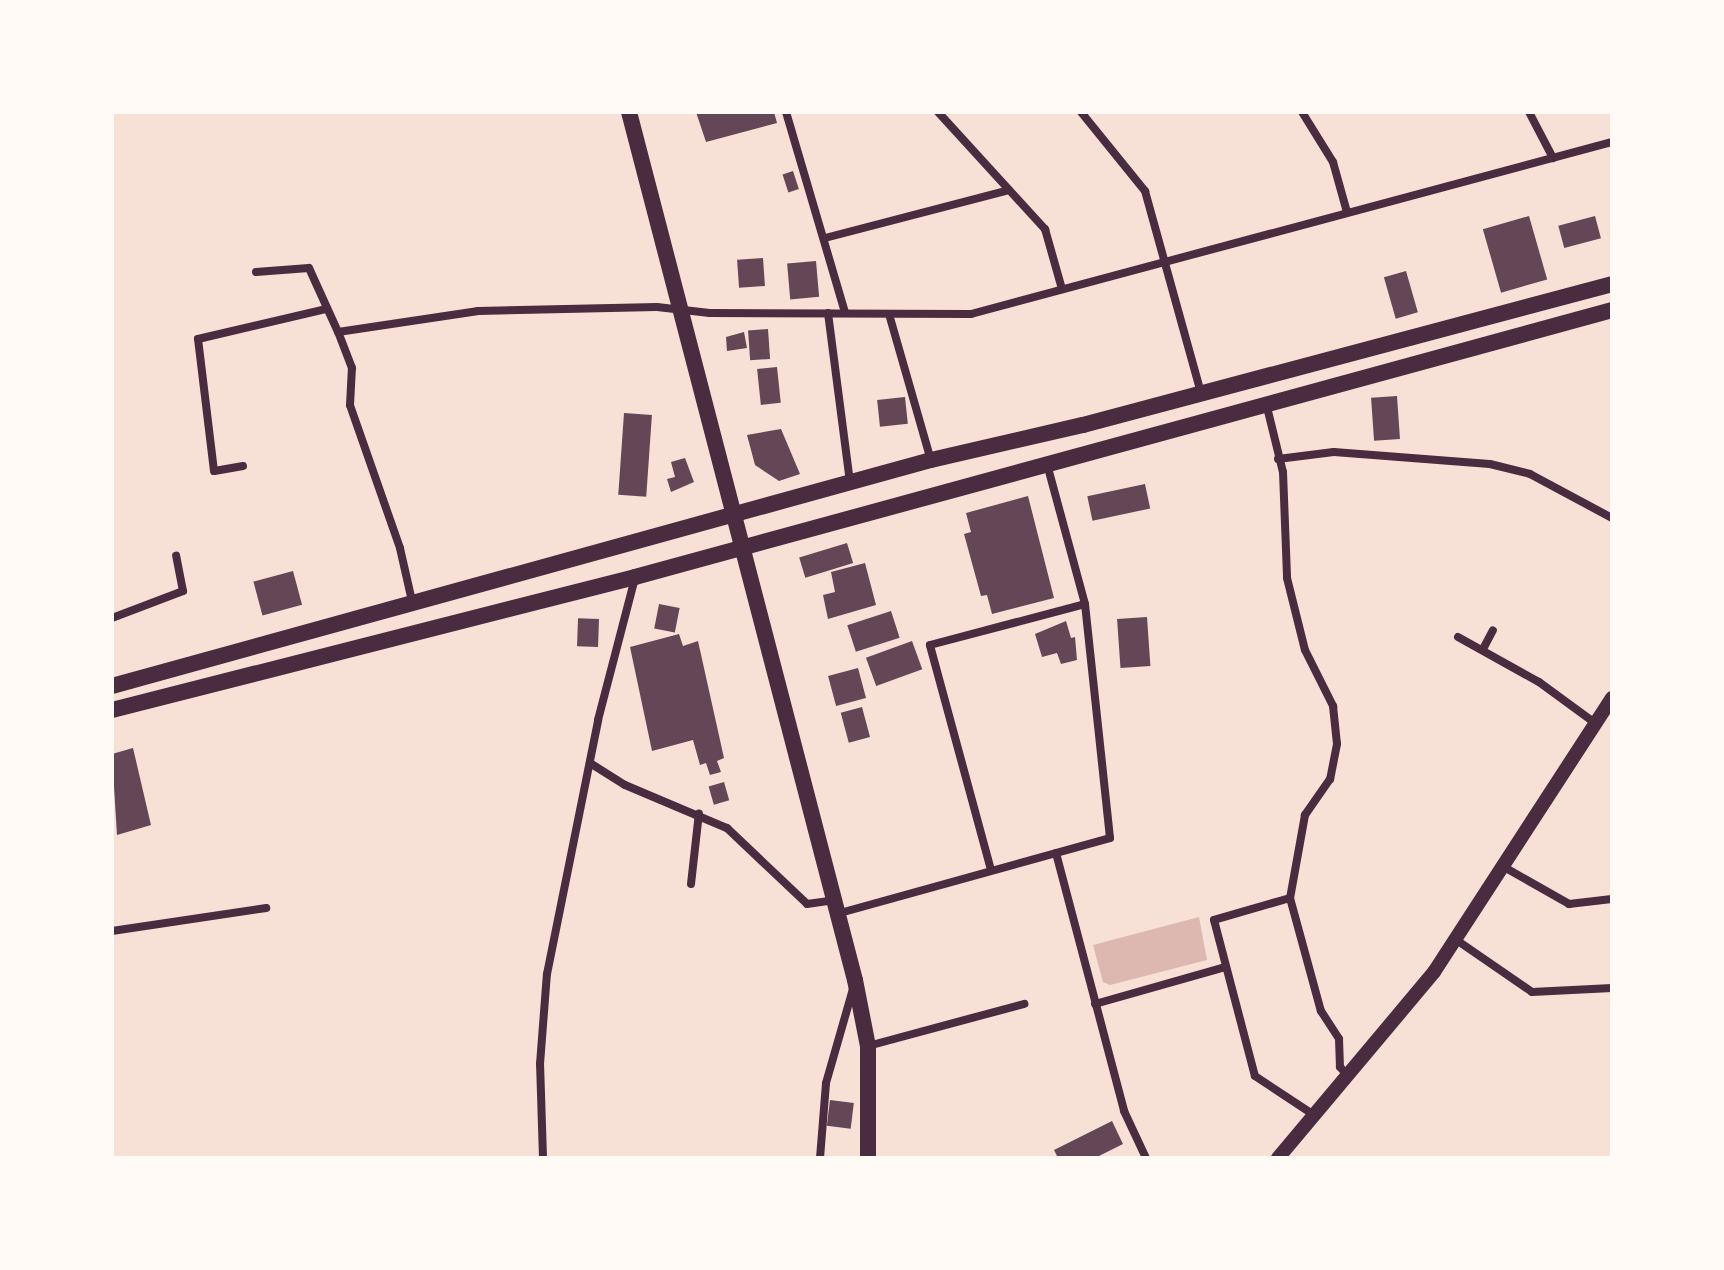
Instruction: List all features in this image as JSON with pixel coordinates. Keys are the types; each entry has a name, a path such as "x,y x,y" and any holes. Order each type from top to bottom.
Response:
{"main road":[{"path":"629,112 855,980 868,1046 868,1158"},
{"path":"112,686 931,460 1201,394 1612,284"},
{"path":"112,710 635,577 1266,402 1612,310"}],"street":[{"path":"786,112 845,313"},
{"path":"1095,112 1083,114 1145,191 1201,394"},
{"path":"1302,112 1333,162 1347,212"},
{"path":"1529,112 1553,158"},
{"path":"940,113 1045,229 1062,289"},
{"path":"338,332 478,311 971,314 1612,142"},
{"path":"825,238 1009,190"},
{"path":"256,272 309,268 352,368 350,405 400,548 412,601"},
{"path":"243,466 214,471 198,339 326,309"},
{"path":"828,313 850,482"},
{"path":"889,314 931,460"},
{"path":"1266,402 1283,472 1287,578 1305,650 1333,706 1337,744 1330,779 1305,815 1290,898 1321,1011 1339,1039 1340,1067 1348,1076"},
{"path":"1278,459 1334,452 1490,464 1568,491 1612,518"},
{"path":"590,763 625,785 699,813 742,839 807,904 838,906 1110,838 1085,604 1047,463"},
{"path":"112,618 183,591 176,556"},
{"path":"543,1158 540,1064 547,974 590,763 635,577"},
{"path":"991,870 930,645 1085,604"},
{"path":"1483,649 1493,630"},
{"path":"1458,637 1483,649 1595,723"},
{"path":"1278,1158 1348,1076 1455,939 1612,698"},
{"path":"691,884 699,813"},
{"path":"1056,853 1124,1111 1146,1158"},
{"path":"1504,867 1569,904 1612,899"},
{"path":"1290,898 1214,920 1255,1076 1314,1115"},
{"path":"112,931 266,908"},
{"path":"1455,939 1532,992 1612,988"},
{"path":"1095,1004 1226,967"},
{"path":"820,1158 826,1083 855,980"},
{"path":"868,1046 1024,1004"}],"shaded area":[{"path":"1199,917 1207,960 1110,985 1103,982 1093,945"}],"building":[{"path":"696,112 774,112 777,123 706,142"},
{"path":"793,171 799,189 788,192 783,174"},
{"path":"1529,216 1547,279 1501,293 1483,229"},
{"path":"1595,216 1601,238 1564,248 1558,226"},
{"path":"763,258 765,286 739,288 737,260"},
{"path":"816,261 819,297 790,299 787,264"},
{"path":"1406,271 1418,312 1396,319 1384,277"},
{"path":"768,329 770,359 750,360 748,330"},
{"path":"744,332 747,348 727,351 726,337"},
{"path":"777,367 781,403 761,405 757,369"},
{"path":"1397,396 1400,439 1374,441 1371,398"},
{"path":"905,397 908,424 880,427 877,400"},
{"path":"624,413 652,415 646,497 618,495"},
{"path":"781,429 800,474 779,481 755,465 747,435"},
{"path":"685,458 694,482 671,492 667,479 675,477 671,462"},
{"path":"1145,484 1150,508 1092,521 1087,496"},
{"path":"1028,496 1054,598 992,614 987,595 981,596 964,534 971,532 966,513"},
{"path":"847,543 853,563 805,578 799,558"},
{"path":"865,563 876,605 828,619 823,595 835,592 831,572"},
{"path":"293,571 302,605 262,615 253,582"},
{"path":"659,604 680,608 675,633 654,629"},
{"path":"891,611 900,638 856,652 847,625"},
{"path":"1147,617 1150,666 1120,668 1117,619"},
{"path":"578,618 599,619 598,647 577,646"},
{"path":"1066,621 1071,638 1075,637 1077,660 1061,664 1057,653 1042,657 1035,634"},
{"path":"679,634 683,646 698,641 724,758 717,761 721,772 710,775 706,763 700,765 693,740 652,751 630,647"},
{"path":"912,641 922,669 876,686 866,658"},
{"path":"858,668 866,698 836,706 828,676"},
{"path":"862,707 870,737 849,743 841,713"},
{"path":"133,748 151,825 117,835 112,754"},
{"path":"724,782 729,800 714,805 709,786"},
{"path":"830,1100 854,1103 851,1129 827,1126"},
{"path":"1112,1121 1123,1144 1095,1158 1058,1158 1054,1150"}]}
